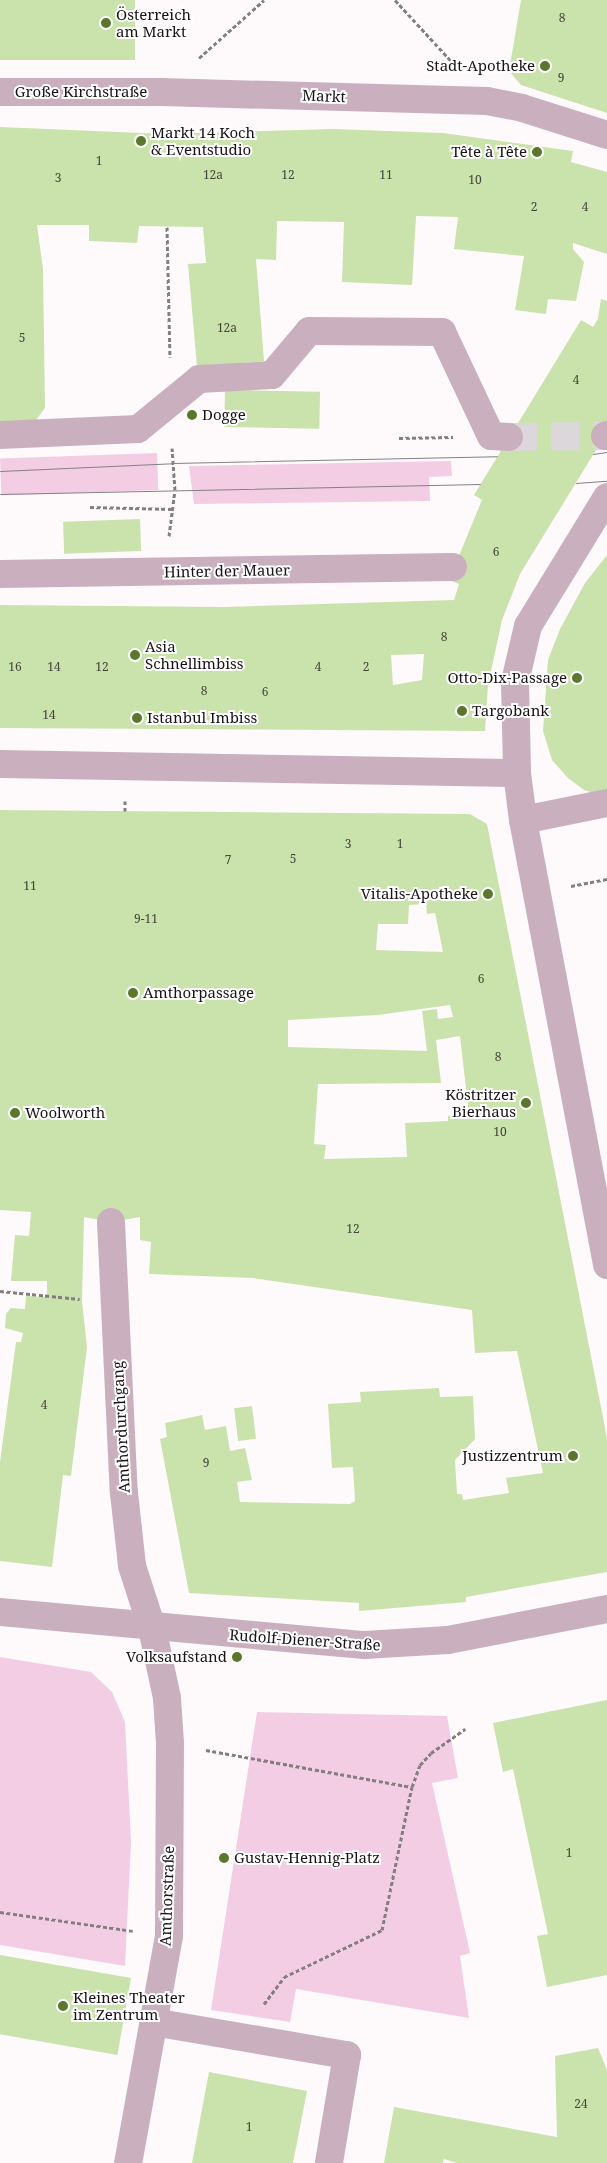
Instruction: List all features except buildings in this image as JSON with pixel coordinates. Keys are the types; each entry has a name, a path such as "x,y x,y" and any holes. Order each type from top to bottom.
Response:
{"street":[{"name":"Große Kirchstraße","path":"0,92 162,92"},
{"name":"Markt","path":"162,92 487,101 522,108 607,135"},
{"path":"0,436 138,429 200,379 272,375 309,331 442,332 500,437"},
{"path":"607,497 528,626 515,682 517,773 523,820 607,1266"},
{"name":"Hinter der Mauer","path":"0,574 453,567"},
{"path":"0,764 517,773"},
{"path":"523,820 607,804"},
{"name":"Amthordurchgang","path":"111,1222 124,1493 132,1566 152,1628"},
{"name":"Rudolf-Diener-Straße","path":"0,1612 152,1628 365,1646 448,1640 607,1609"},
{"name":"Amthorstraße","path":"128,2163 169,1936 170,1743 167,1698 152,1628"},
{"path":"153,2022 348,2055 329,2163"}],"path":[{"path":"162,92 264,0"},
{"path":"395,0 487,101"},
{"path":"399,438 500,437"},
{"path":"90,506 173,509"},
{"path":"0,1291 115,1302"},
{"path":"235,2037 284,1977 382,1930 412,1787 420,1765 431,1752 465,1729"},
{"path":"170,1743 412,1787"},
{"path":"0,1912 169,1936"}],"shaded area":[{"path":"157,453 158,490 1,495 0,458"},
{"path":"451,461 452,476 429,477 430,501 194,504 189,466"},
{"path":"0,1657 91,1672 112,1692 125,1722 131,1842 125,1966 0,1945"},
{"path":"257,1712 447,1716 458,1778 432,1783 470,1953 460,1956 469,2018 296,1989 290,2022 211,2010"}],"tunnel":[{"path":"509,437 605,436"}],"tram line":[{"path":"593,454 607,452"},
{"path":"0,471 173,463 497,456"},
{"path":"576,483 607,481"},
{"path":"0,494 480,484"}],"place":[{"name":"Österreich am Markt","path":"106,23"},
{"name":"Stadt-Apotheke","path":"545,66"},
{"name":"Markt 14 Koch & Eventstudio","path":"141,141"},
{"name":"Tête à Tête","path":"537,152"},
{"name":"Dogge","path":"192,415"},
{"name":"Asia Schnellimbiss","path":"135,655"},
{"name":"Otto-Dix-Passage","path":"577,678"},
{"name":"Targobank","path":"462,711"},
{"name":"Istanbul Imbiss","path":"137,718"},
{"name":"Vitalis-Apotheke","path":"488,894"},
{"name":"Amthorpassage","path":"133,993"},
{"name":"Köstritzer Bierhaus","path":"526,1103"},
{"name":"Woolworth","path":"15,1113"},
{"name":"Justizzentrum","path":"573,1456"},
{"name":"Volksaufstand","path":"237,1657"},
{"name":"Gustav-Hennig-Platz","path":"224,1858"},
{"name":"Kleines Theater im Zentrum","path":"63,2006"}]}
